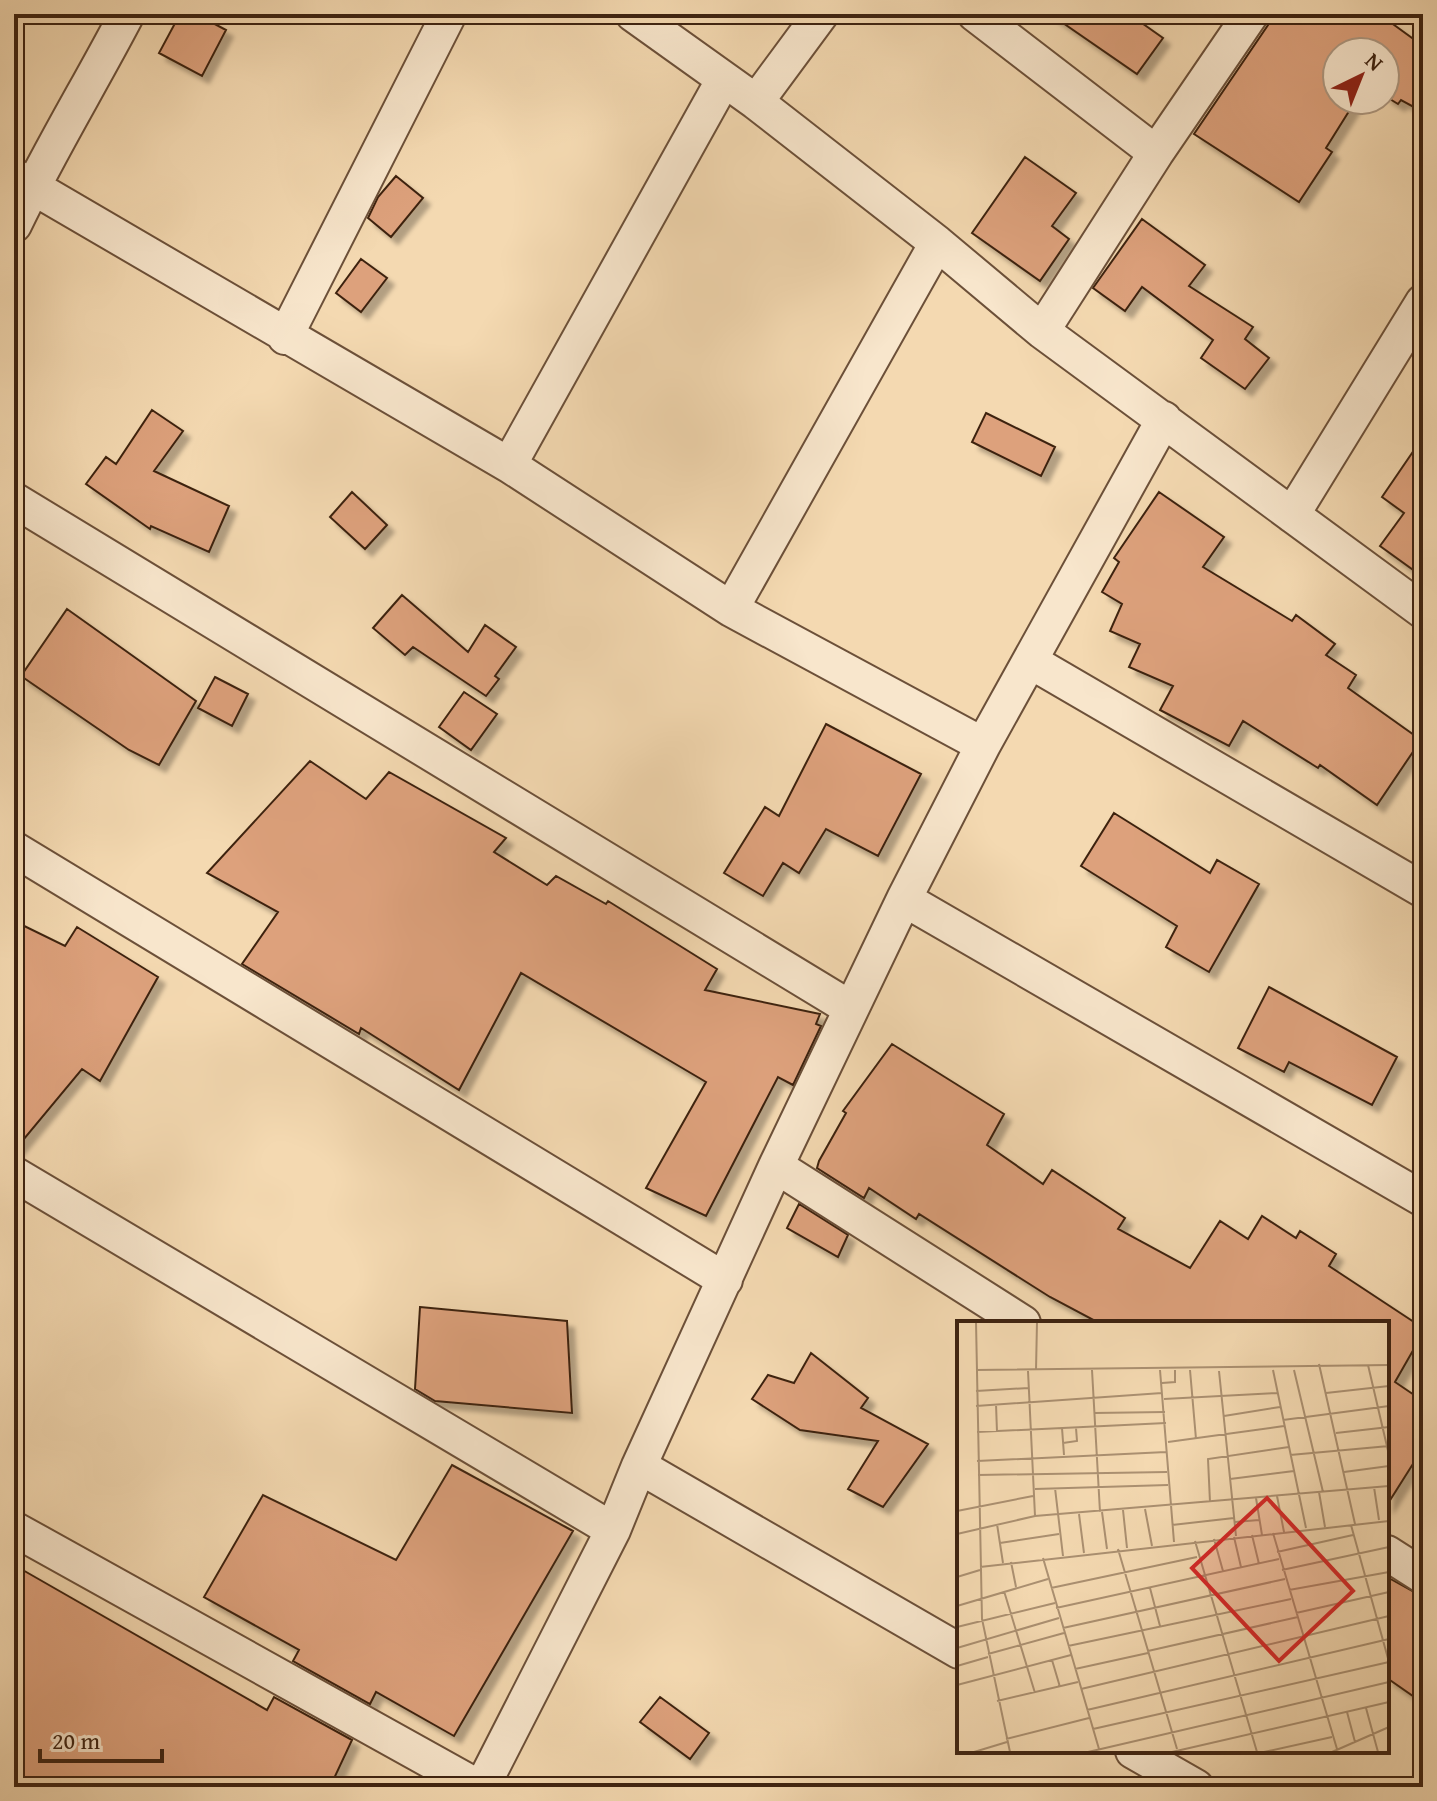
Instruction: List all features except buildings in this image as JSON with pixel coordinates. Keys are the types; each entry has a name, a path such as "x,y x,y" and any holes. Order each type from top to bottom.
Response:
{"street":[{"path":"14,225 23,181 93,79 127,14"},
{"path":"285,337 449,14"},
{"path":"633,14 756,102 937,243 1042,331 1423,611"},
{"path":"756,102 821,14"},
{"path":"975,14 1156,153"},
{"path":"1042,331 1156,153 1251,14"},
{"path":"509,465 724,79"},
{"path":"23,181 285,337 509,465 731,609 983,745"},
{"path":"731,609 937,243"},
{"path":"1292,515 1423,302"},
{"path":"14,1529 480,1787 613,1530 639,1466 776,1166 904,899 983,745 1164,419"},
{"path":"14,500 850,1008"},
{"path":"1030,661 1423,890"},
{"path":"14,849 725,1280"},
{"path":"904,899 1423,1199"},
{"path":"776,1166 1020,1321"},
{"path":"14,1174 613,1530"},
{"path":"639,1466 957,1650"},
{"path":"1389,1554 1423,1576"},
{"path":"1136,1753 1196,1787"}]}
